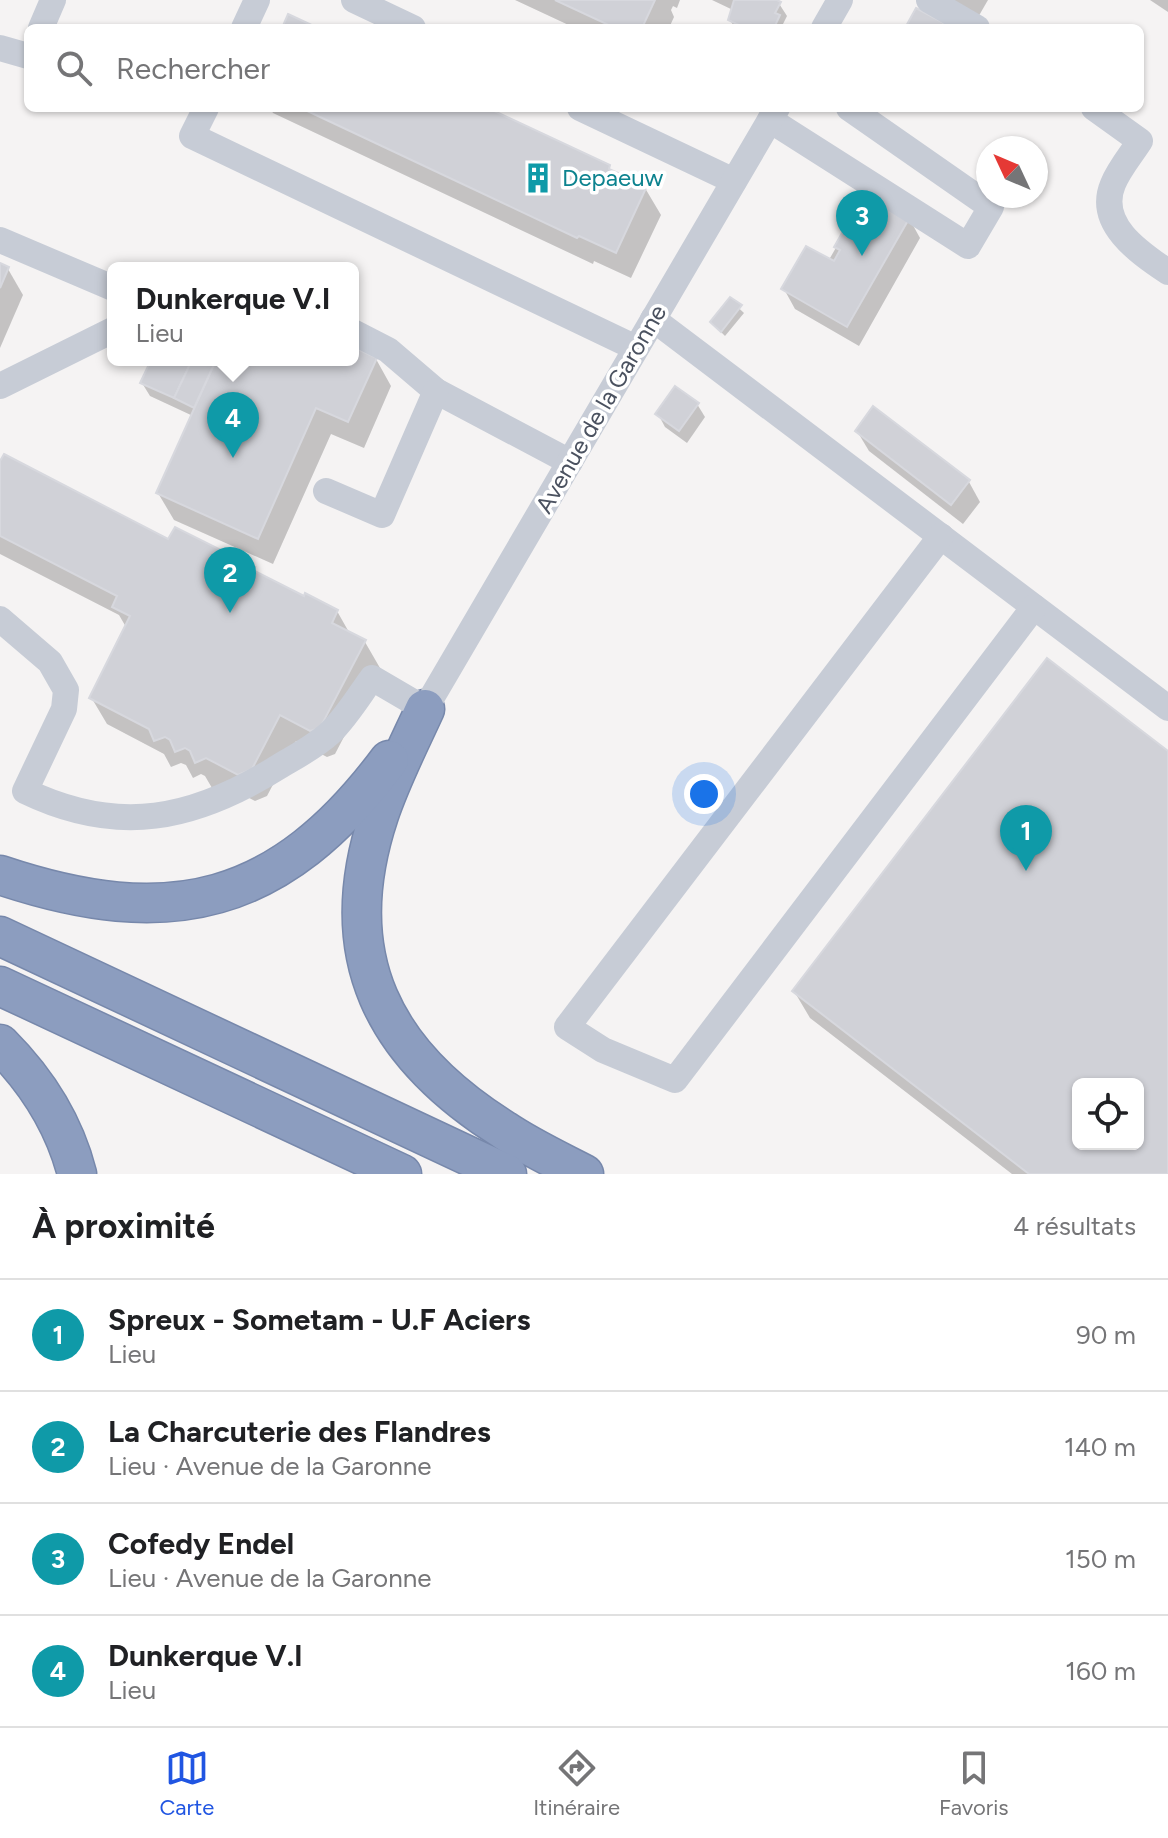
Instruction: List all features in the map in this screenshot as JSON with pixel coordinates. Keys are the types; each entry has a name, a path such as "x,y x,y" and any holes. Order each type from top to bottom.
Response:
{"highway":[{"path":"0,875 63,894 125,904 180,902 234,890 281,867 324,833 368,787 425,709"},
{"path":"425,709 386,796 367,859 361,919 365,956 375,990 403,1041 440,1083 504,1131 584,1174"},
{"path":"0,936 507,1174"},
{"path":"0,986 402,1174"},
{"path":"0,1044 28,1075 55,1115 77,1174"}],"street":[{"path":"43,24 53,0"},
{"path":"246,24 257,0"},
{"path":"354,0 405,24"},
{"path":"826,24 840,0"},
{"path":"929,0 970,24"},
{"path":"0,48 24,55"},
{"path":"204,112 192,136 636,348"},
{"path":"588,112 734,181"},
{"path":"773,114 968,246 991,207 855,112"},
{"path":"1100,112 1140,141 1114,181 1109,205 1114,221 1127,240 1168,272"},
{"name":"Avenue de la Garonne","path":"425,709 773,114"},
{"path":"0,240 107,285"},
{"path":"653,319 1168,708"},
{"path":"0,386 107,333"},
{"path":"359,335 388,350 436,391 570,462"},
{"path":"326,491 382,515 436,391"},
{"path":"941,536 567,1027 603,1050 675,1080 1034,607"},
{"path":"0,619 50,662 66,690 64,709 25,791 53,805 82,814 141,818 174,814 254,782 320,741 372,678 425,709"}],"building":[{"path":"555,0 655,0 644,24 606,24"},
{"path":"734,0 781,2 775,13 780,15 776,24 736,24 728,20"},
{"path":"916,8 944,23 943,24 907,24"},
{"path":"288,14 309,24 284,24"},
{"name":"Depaeuw","path":"309,112 497,112 610,165 609,169 647,186 616,253 579,236 577,238"},
{"path":"866,191 910,217 847,327 781,289 806,246 834,261 840,250 834,247"},
{"path":"0,263 9,267 0,288"},
{"path":"730,297 742,305 721,332 710,322"},
{"path":"359,350 377,358 348,422 316,408 258,539 156,493 213,366 359,366"},
{"path":"148,366 189,366 174,398 140,383"},
{"path":"189,366 213,366 194,408 174,398"},
{"path":"675,386 699,403 679,431 655,414"},
{"path":"873,406 970,480 951,505 855,431"},
{"path":"4,454 168,539 175,527 255,567 253,570 304,596 305,593 338,610 332,623 366,640 320,728 310,731 280,715 252,769 238,775 206,758 195,763 190,751 185,748 175,752 170,740 165,737 154,741 149,729 89,698 130,616 112,607 117,596 0,536 0,461"},
{"path":"1047,658 1168,751 1168,1174 1029,1174 792,991"}],"place":[{"name":"Depaeuw","path":"538,178"},
{"name":"Cofedy Endel","path":"862,256"},
{"name":"Dunkerque V.I","path":"233,458"},
{"name":"La Charcuterie des Flandres","path":"230,613"},
{"name":"Spreux - Sometam - U.F Aciers","path":"1026,871"}]}
